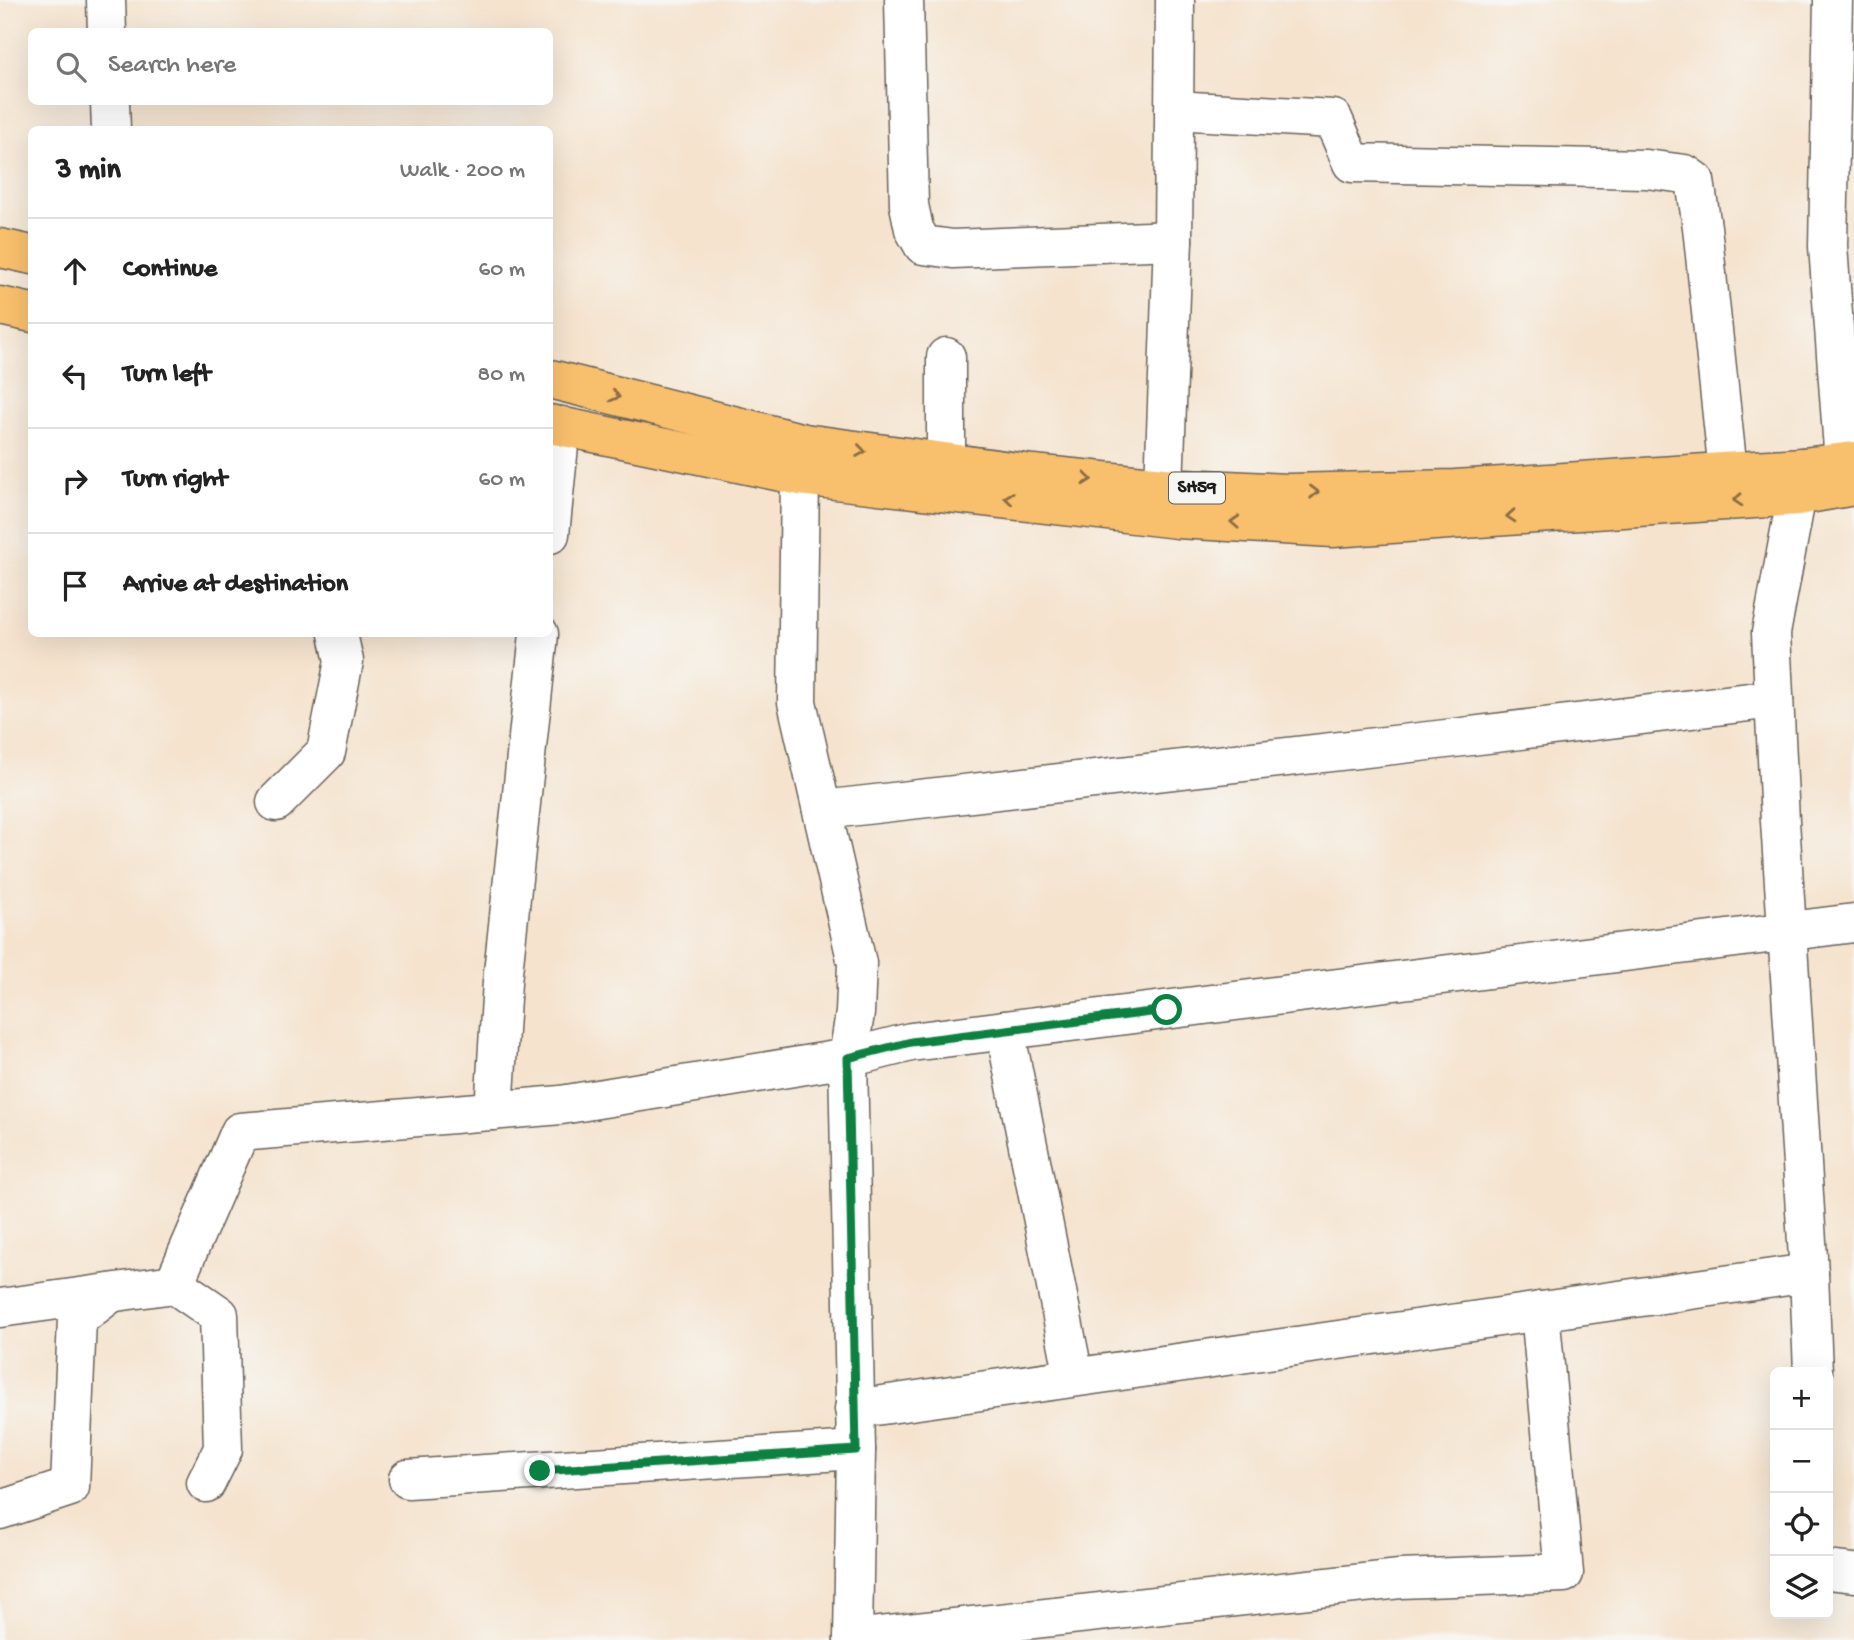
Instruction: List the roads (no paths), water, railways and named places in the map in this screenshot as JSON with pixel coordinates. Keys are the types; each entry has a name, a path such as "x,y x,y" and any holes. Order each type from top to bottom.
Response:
{"main road":[{"path":"0,248 28,254"},
{"path":"0,306 28,312"},
{"name":"SH59","path":"553,380 802,459 946,463 1164,487 1288,493 1455,489 1728,472 1800,481 1851,470"},
{"path":"555,425 802,459 1177,519 1333,528 1800,481"}],"street":[{"path":"106,0 107,28"},
{"path":"904,0 909,205 914,229 923,245 953,249 1173,240"},
{"path":"1164,487 1173,240 1175,0"},
{"path":"1833,0 1828,246 1851,470"},
{"path":"110,105 111,126"},
{"path":"1174,110 1333,119 1352,163 1442,167 1646,169 1685,174 1695,181 1702,227 1728,472"},
{"path":"946,357 946,463"},
{"path":"553,469 555,425"},
{"path":"802,459 797,702 857,963 855,1013 848,1058 856,1450 853,1640 1400,1579 1564,1573 1540,1311"},
{"path":"1800,481 1772,633 1787,932 1810,1273 1813,1367"},
{"path":"276,802 326,752 344,661 339,637"},
{"path":"494,1111 502,982 539,637"},
{"path":"822,810 1432,741 1774,699"},
{"path":"174,1284 240,1132 561,1105 848,1058 911,1042 1854,923"},
{"path":"1005,1030 1074,1377"},
{"path":"854,1409 1810,1273"},
{"path":"0,1308 174,1284 219,1315 223,1449 206,1483"},
{"path":"0,1510 69,1487 77,1319 111,1293"},
{"path":"408,1479 856,1450"},
{"path":"1833,1571 1854,1573"}]}
